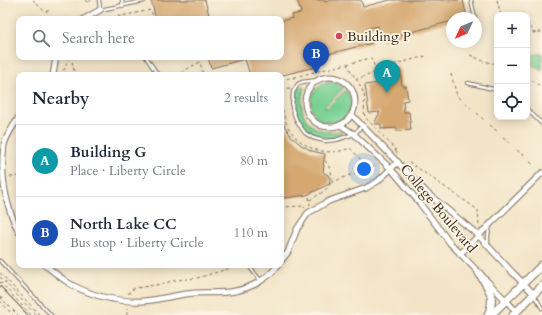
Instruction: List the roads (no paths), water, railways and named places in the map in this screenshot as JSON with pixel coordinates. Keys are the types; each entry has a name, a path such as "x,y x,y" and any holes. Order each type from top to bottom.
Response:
{"main road":[{"path":"489,315 542,265"},
{"path":"479,273 492,296 492,306 489,315"},
{"path":"515,313 542,286"}],"street":[{"path":"89,16 100,10"},
{"path":"54,72 56,60"},
{"path":"326,77 342,79 353,91 355,107 352,115 347,121 340,125 323,126 315,121 308,113 305,100 307,92 318,80 326,77"},
{"name":"College Boulevard","path":"352,115 427,193 478,236 534,294"},
{"path":"16,122 4,143 0,169 6,202 16,226"},
{"name":"College Boulevard","path":"340,125 354,134 391,169 450,243 506,300 515,313"},
{"path":"284,257 288,252 297,229 308,213 329,201 366,188 378,181 398,162"},
{"path":"460,254 542,173"},
{"path":"49,268 71,285 88,292 128,301 144,301 195,293 234,292 262,281 276,268"}],"lane":[{"path":"99,0 100,10 144,1"},
{"path":"122,0 123,6"},
{"path":"471,0 474,12"},
{"path":"148,60 156,72"},
{"path":"318,80 302,82 298,84 292,92 292,108 297,122 305,133 313,138 325,141 336,140 354,134 362,126"},
{"path":"468,83 494,89"},
{"path":"530,112 542,124"},
{"path":"488,246 488,235 491,223"},
{"path":"0,261 50,315"},
{"path":"251,268 262,281"},
{"path":"534,294 542,308"}],"tram line":[{"path":"0,286 28,315"}],"place":[{"name":"Building P","path":"339,36"},
{"name":"North Lake CC","path":"316,74"},
{"name":"Building G","path":"387,93"}]}
